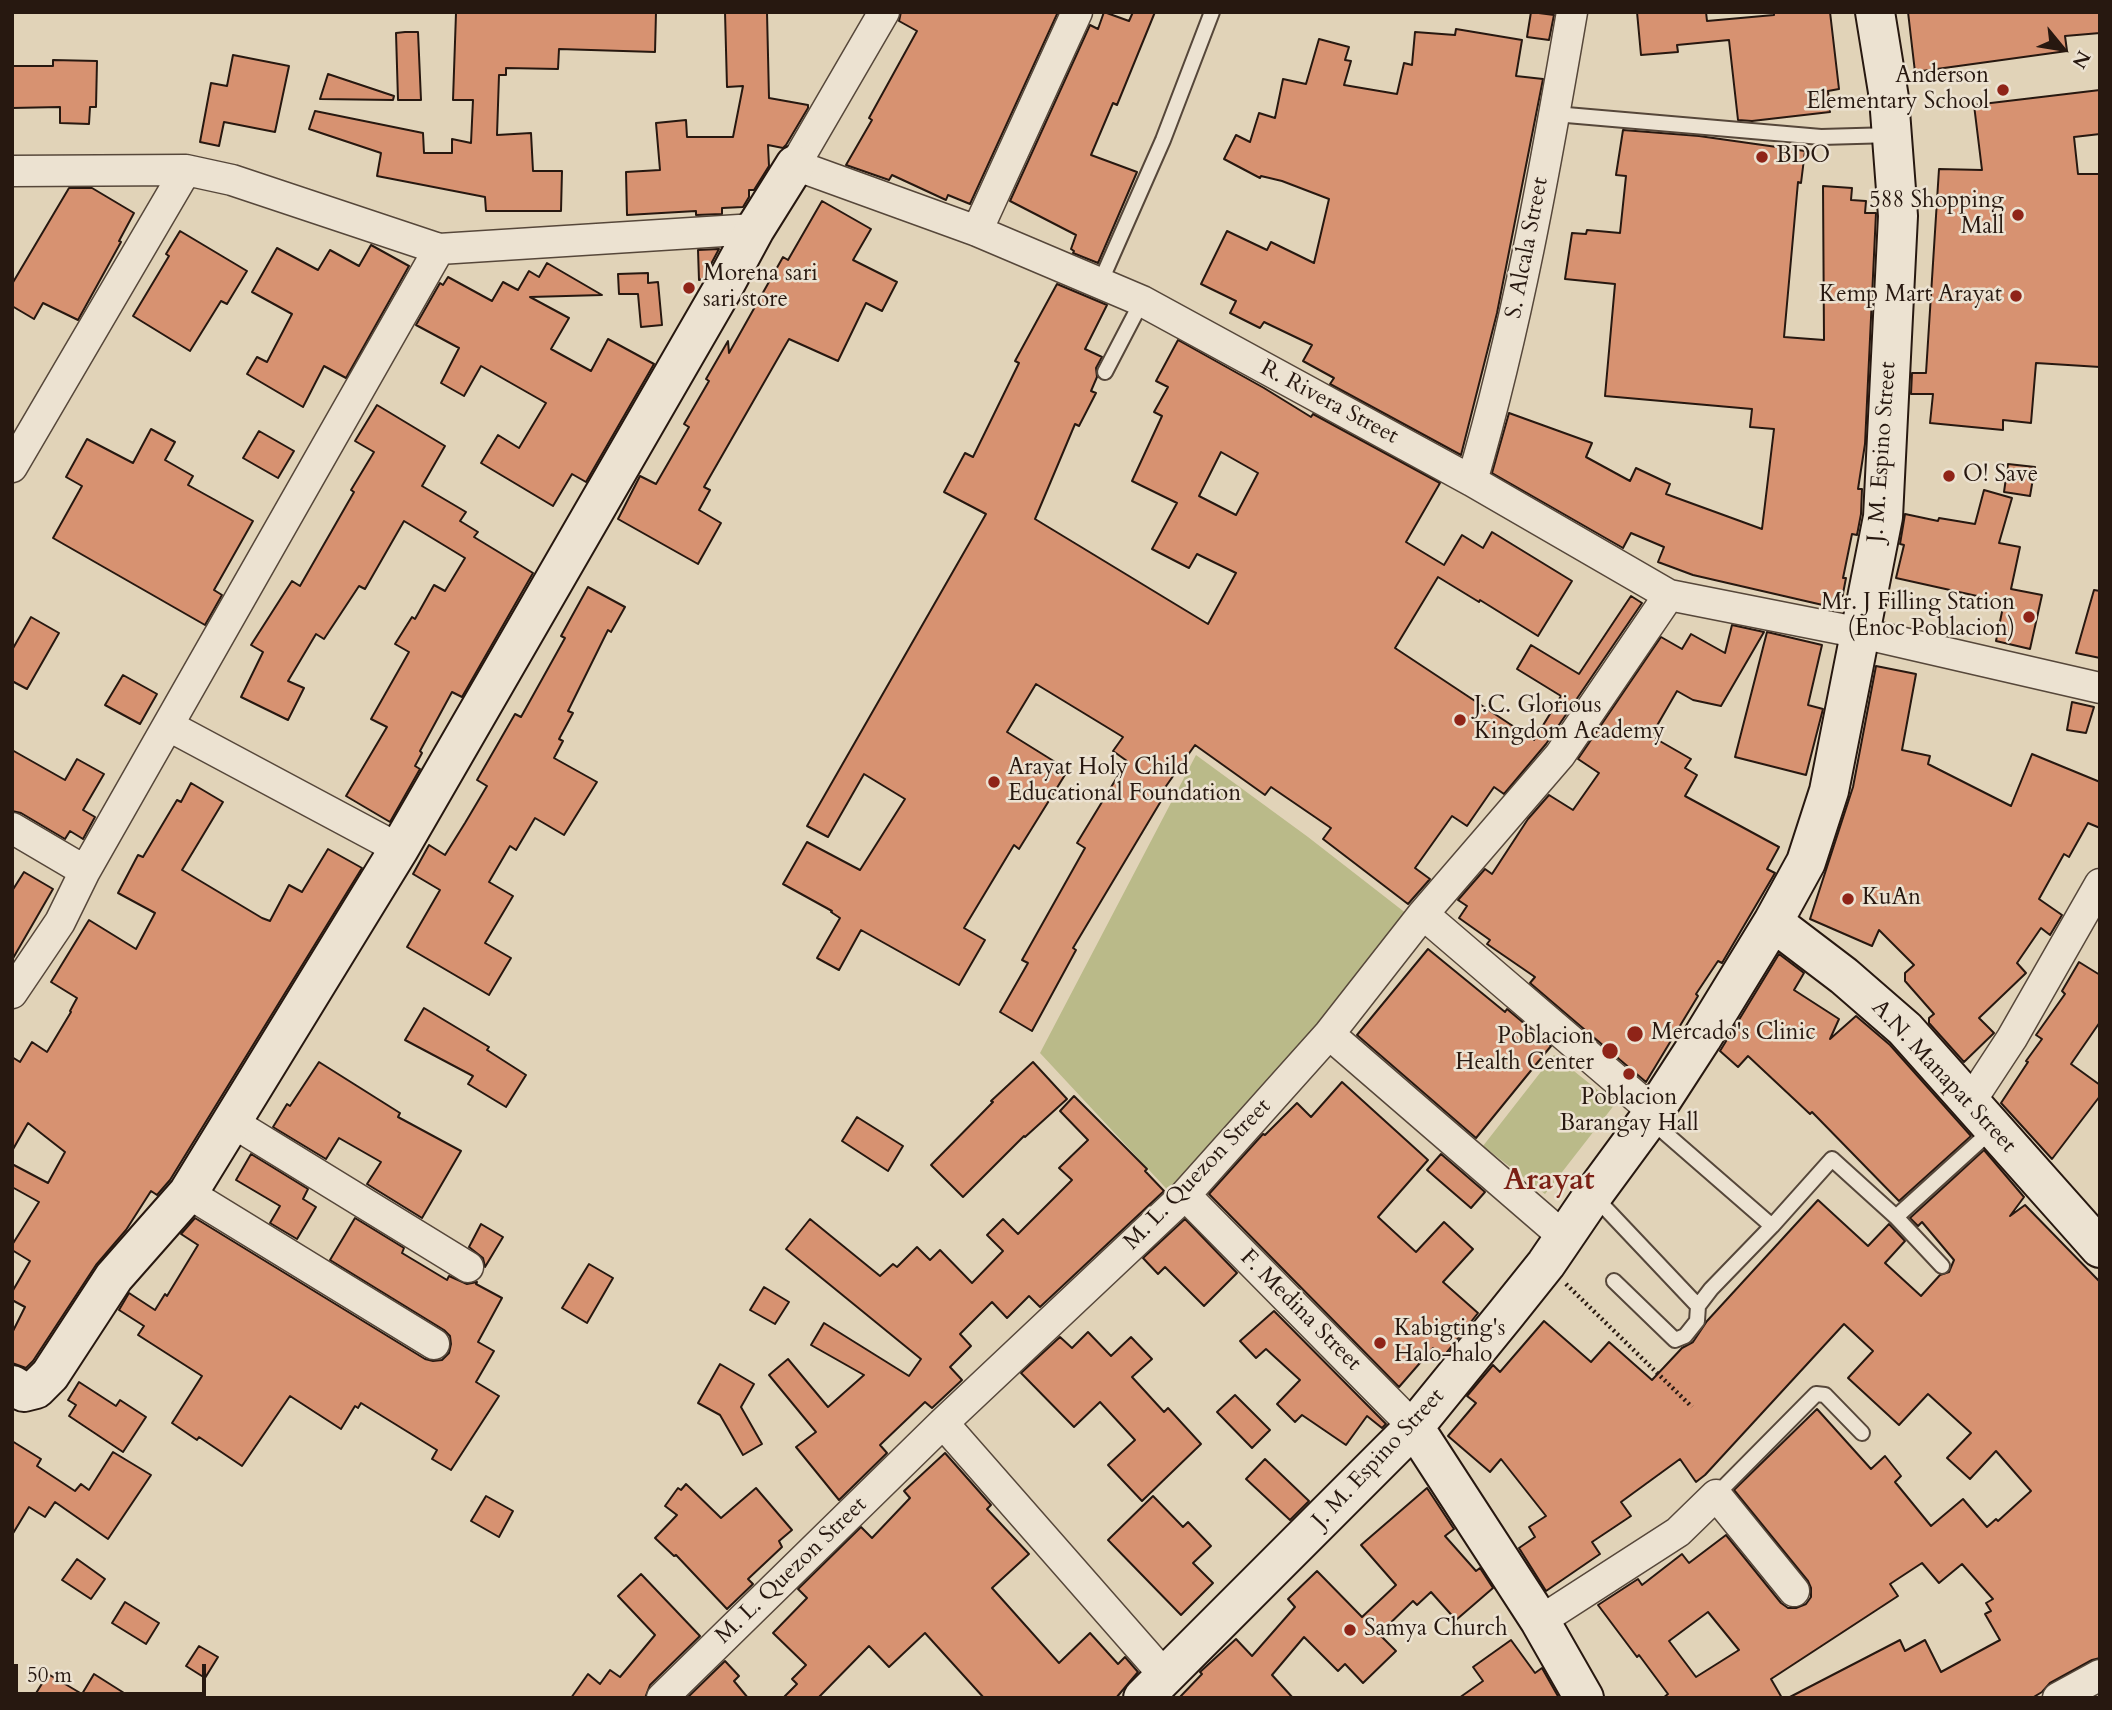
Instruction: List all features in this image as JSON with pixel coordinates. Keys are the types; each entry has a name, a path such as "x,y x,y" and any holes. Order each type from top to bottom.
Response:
{"street":[{"path":"12,1385 24,1392 36,1389 50,1375 114,1277 188,1193 399,849 755,229 884,12"},
{"path":"977,231 1077,12"},
{"name":"S. Alcala Street","path":"1472,481 1517,311 1572,12"},
{"name":"J. M. Espino Street","path":"1154,1687 1414,1427 1555,1251 1703,1038 1806,862 1829,791 1883,517 1898,216 1887,84 1875,12"},
{"name":"R. Rivera Street","path":"795,164 977,231 1142,301 1472,481 1669,595 1861,633 2100,688"},
{"path":"12,171 186,170 232,180 439,249 755,229"},
{"path":"12,467 186,170"},
{"path":"12,993 61,922 85,871 439,249"},
{"name":"M. L. Quezon Street","path":"662,1698 943,1423 1185,1195 1329,1034 1423,915 1560,755 1669,595"},
{"path":"169,726 399,849"},
{"path":"12,828 85,871"},
{"path":"1982,1116 2012,1038 2100,884"},
{"path":"1423,915 1652,1115"},
{"name":"A.N. Manapat Street","path":"1773,922 1844,976 1905,1029 2100,1248"},
{"path":"1329,1034 1555,1251"},
{"path":"232,1122 468,1266"},
{"path":"188,1193 434,1344"},
{"name":"F. Medina Street","path":"1185,1195 1414,1427"},
{"path":"943,1423 1154,1687"},
{"path":"1414,1427 1540,1621 1584,1698"},
{"path":"1540,1621 1678,1532 1716,1495 1794,1591"},
{"path":"2058,1698 2100,1675"}],"lane":[{"path":"1100,283 1163,140 1212,12"},
{"path":"1555,114 1821,137 1892,135"},
{"path":"1105,372 1142,301"},
{"path":"1652,1115 1772,1226"},
{"path":"1896,1217 1982,1116"},
{"path":"1614,1281 1675,1340 1685,1336 1697,1321 1698,1306 1711,1289 1832,1159 1896,1217 1942,1266"},
{"path":"1592,1195 1698,1306"},
{"path":"1716,1495 1816,1394 1825,1395 1862,1433"}],"path":[{"path":"1555,1251 1692,1407"}],"green space":[{"path":"1196,755 1407,914 1176,1199 1040,1053"},
{"path":"1554,1055 1615,1104 1545,1194 1483,1146"}],"building":[{"path":"656,12 655,52 559,49 558,69 506,68 506,75 499,75 497,135 531,133 533,171 562,171 561,211 486,211 485,197 377,176 381,153 309,129 315,111 423,133 424,153 452,153 452,139 471,143 473,100 453,100 456,13"},
{"path":"725,12 767,12 769,98 808,105 808,108 783,148 768,145 769,166 754,190 749,190 749,197 743,207 722,208 722,214 696,215 696,211 627,215 626,172 660,170 656,123 686,120 687,137 733,137 743,86 727,87"},
{"path":"901,12 1058,12 970,204 948,195 946,200 892,175 889,180 846,165 917,31 899,21"},
{"path":"1104,12 1129,21 1133,12 1155,12 1117,105 1113,103 1091,155 1137,172 1098,263 1073,253 1071,249 1076,235 1010,201 1090,25 1098,29"},
{"path":"1531,12 1554,15 1549,40 1527,37"},
{"path":"1637,12 1706,12 1707,21 1774,15 1774,12 1830,12 1839,89 1828,91 1830,112 1752,121 1738,120 1729,40 1677,45 1678,52 1641,55"},
{"path":"1908,12 2100,12 2100,33 2065,36 2067,51 1915,72"},
{"path":"1456,29 1522,40 1516,76 1543,79 1497,313 1461,455 1330,384 1334,378 1303,361 1312,345 1264,322 1260,328 1230,313 1236,301 1201,284 1227,231 1267,250 1271,242 1314,263 1329,199 1282,181 1261,176 1260,178 1224,159 1236,135 1250,142 1259,113 1275,118 1283,79 1306,84 1319,39 1349,47 1345,60 1351,61 1344,85 1397,94 1404,63 1412,65 1415,32 1455,35"},
{"path":"418,32 421,100 398,100 396,33"},
{"path":"233,55 289,66 275,132 224,122 219,146 200,142 211,83 227,86"},
{"path":"53,60 97,61 96,107 90,107 89,124 60,123 60,107 12,108 12,66 53,66"},
{"path":"328,74 394,96 393,100 320,99"},
{"path":"2100,90 2100,134 2074,137 2078,174 2100,174 2100,367 2036,363 2031,423 2003,420 2003,430 1930,423 1933,394 1911,394 1912,373 1926,373 1939,169 1982,170 1974,105"},
{"path":"1623,130 1699,136 1805,151 1801,183 1798,182 1784,337 1824,340 1823,186 1852,188 1851,200 1866,201 1865,213 1876,213 1865,444 1858,489 1862,489 1861,514 1857,535 1852,534 1840,609 1693,575 1658,562 1664,547 1631,533 1623,548 1492,473 1509,413 1592,443 1586,457 1630,481 1636,468 1670,484 1666,494 1762,529 1774,429 1750,427 1752,409 1605,396 1615,284 1565,279 1572,233 1586,234 1587,230 1620,233 1626,176 1616,175"},
{"path":"69,188 92,188 134,213 78,320 43,303 34,319 12,306 12,284"},
{"path":"822,201 871,229 853,260 897,282 882,311 866,303 838,361 789,339 704,487 710,490 699,510 721,523 698,564 618,519 640,476 656,484 689,427 684,424 728,341 729,353 783,257 788,260"},
{"path":"180,231 247,271 227,304 221,301 190,351 133,316 169,256 166,254"},
{"path":"371,245 409,266 346,378 324,366 303,407 247,374 257,357 267,362 292,314 252,292 277,248 318,270 330,250 359,266"},
{"path":"719,249 703,279 699,280 698,250"},
{"path":"547,263 602,295 530,297 569,318 551,349 591,371 608,339 654,364 586,482 572,474 553,506 481,463 498,435 519,448 546,403 481,366 464,396 441,383 459,348 416,325 440,283 443,285 448,277 492,301 503,282 518,290 529,271 539,277"},
{"path":"648,273 648,283 658,282 662,325 641,327 638,294 619,294 618,274"},
{"path":"1057,284 1107,305 1085,349 1102,357 1096,368 1097,377 1091,391 1096,393 1079,426 1075,424 1035,519 1208,624 1236,573 1197,554 1189,568 1152,549 1177,503 1132,481 1162,416 1154,412 1168,387 1156,381 1178,340 1311,417 1313,414 1440,483 1406,542 1444,565 1462,535 1483,548 1492,532 1572,581 1538,636 1438,577 1395,648 1534,740 1561,696 1517,669 1531,645 1579,674 1631,596 1642,603 1546,744 1504,794 1494,787 1467,826 1452,816 1415,868 1430,879 1408,904 1323,839 1331,828 1271,787 1265,795 1195,745 1164,789 1167,791 1073,948 1076,950 1032,1031 1000,1012 1028,963 1022,960 1085,848 1077,843 1127,761 1113,751 1123,737 1036,684 1007,732 1068,770 1019,849 1014,845 964,928 985,940 959,985 861,930 839,970 817,958 840,918 783,884 807,842 860,870 905,799 864,774 828,837 807,826 986,514 944,492 965,453 973,457 1019,363 1015,361","holes":["1221,452 1258,473 1236,515 1199,496"]},
{"path":"377,405 445,446 422,486 466,512 460,521 478,532 474,537 533,573 462,697 452,692 420,751 422,753 415,766 420,769 390,822 346,796 387,727 371,719 409,652 395,644 412,617 415,619 434,585 445,591 465,558 404,521 365,589 359,586 324,639 316,634 288,681 304,688 288,720 241,697 263,652 251,645 292,581 300,586 374,452 355,441"},
{"path":"151,429 175,442 165,460 193,476 188,485 253,521 214,590 222,595 205,625 53,538 82,486 66,477 87,439 133,463"},
{"path":"259,431 294,451 278,478 243,458"},
{"path":"2008,464 2035,467 2030,496 2004,492"},
{"path":"1984,490 2012,498 1999,543 2020,547 2011,589 2042,595 2030,649 1996,641 2004,602 1896,578 1904,545 1900,544 1905,514 1938,521 1939,518 1975,524"},
{"path":"588,587 625,607 611,632 608,630 568,711 573,713 559,739 563,741 554,758 597,782 564,835 535,818 516,850 510,846 489,882 513,896 485,943 511,958 489,995 407,947 440,890 413,874 429,845 445,855 465,823 487,786 477,780 515,714 521,717 565,638 561,636"},
{"path":"2094,590 2100,591 2100,658 2076,653"},
{"path":"31,617 59,633 27,689 12,681 12,650"},
{"path":"1732,625 1764,632 1721,706 1693,700 1677,691 1651,736 1691,759 1685,768 1697,775 1685,796 1779,847 1767,869 1775,873 1722,963 1718,961 1696,994 1698,996 1646,1082 1530,983 1535,977 1487,944 1490,940 1459,918 1467,906 1458,900 1485,869 1492,874 1528,819 1549,795 1573,810 1599,773 1578,759 1661,637 1682,649 1691,634 1725,653"},
{"path":"1767,632 1822,645 1808,705 1823,709 1806,775 1735,757"},
{"path":"1876,666 1916,674 1902,750 1930,756 1928,764 2011,806 2032,754 2100,782 2100,828 2088,823 2069,857 2064,854 2039,899 2062,915 2050,935 2041,928 2017,963 2026,973 1979,1018 1994,1033 1964,1062 1929,1023 1929,1018 1934,1014 1905,981 1905,973 1914,965 1879,930 1872,946 1810,919 1853,787"},
{"path":"123,675 157,694 140,724 105,705"},
{"path":"2072,702 2094,707 2086,733 2067,730"},
{"path":"12,750 65,780 77,759 104,774 83,810 95,817 83,839 70,831 65,839 21,813 12,811"},
{"path":"191,783 223,802 182,870 262,918 270,921 289,885 302,892 328,849 362,868 170,1180 157,1195 151,1191 126,1230 96,1265 26,1368 12,1363 12,1333 25,1307 12,1300 12,1292 30,1261 12,1250 12,1245 39,1202 12,1187 12,1164 48,1183 65,1152 28,1123 12,1151 12,1057 20,1062 32,1042 47,1052 71,1012 77,998 51,982 89,920 136,949 155,913 118,893 138,855 143,857 177,800 181,802"},
{"path":"24,872 53,889 12,960 12,891"},
{"path":"1428,949 1551,1046 1476,1138 1357,1035"},
{"path":"1779,954 1804,973 1794,990 1839,1019 1830,1039 1856,1016 1890,1045 1971,1136 1899,1201 1812,1112 1810,1114 1748,1056 1738,1067 1720,1051"},
{"path":"2079,962 2100,975 2100,1022 2071,1064 2100,1085 2100,1096 2052,1159 2001,1103 2042,1039 2036,1035 2065,994 2062,991"},
{"path":"424,1008 489,1047 487,1050 526,1075 506,1107 468,1084 473,1076 405,1040"},
{"path":"319,1062 400,1113 398,1117 461,1151 422,1218 367,1184 381,1162 339,1138 326,1159 273,1127"},
{"path":"1033,1062 1067,1099 1024,1136 963,1197 931,1165 993,1102 991,1101"},
{"path":"1342,1082 1428,1160 1378,1217 1416,1252 1444,1222 1473,1249 1443,1282 1478,1313 1443,1357 1433,1348 1399,1387 1209,1194 1263,1134 1297,1103 1311,1117"},
{"path":"1074,1096 1147,1169 1145,1171 1164,1191 1040,1307 1029,1296 1007,1318 992,1302 960,1334 971,1346 950,1367 962,1380 932,1408 925,1402 880,1445 887,1453 839,1500 796,1447 816,1432 769,1375 788,1359 828,1407 864,1375 811,1345 824,1323 909,1376 921,1359 786,1249 810,1219 880,1276 893,1264 897,1267 917,1247 930,1260 940,1250 972,1283 1003,1251 987,1235 1003,1219 1018,1234 1072,1180 1059,1168 1088,1140 1060,1111"},
{"path":"857,1117 903,1146 888,1171 842,1141"},
{"path":"1984,1150 2024,1197 2010,1216 2025,1205 2100,1282 2100,1658 2050,1683 2032,1698 1788,1698 1900,1640 1905,1651 1925,1640 1941,1672 2000,1640 1985,1614 1991,1611 1986,1603 1993,1599 1962,1564 1939,1583 1922,1563 1890,1584 1898,1596 1771,1679 1782,1698 1663,1698 1668,1694 1598,1605 1638,1579 1642,1585 1682,1554 1689,1563 1726,1535 1781,1603 1788,1608 1806,1604 1811,1597 1808,1581 1734,1490 1817,1409 1871,1469 1885,1456 1901,1476 1895,1482 1931,1526 1963,1499 1987,1527 1996,1519 1998,1521 2031,1491 1996,1451 1970,1479 1947,1458 1971,1433 1928,1394 1899,1425 1848,1378 1873,1351 1844,1324 1705,1475 1696,1482 1680,1459 1621,1502 1631,1516 1592,1542 1600,1554 1546,1591 1519,1548 1535,1537 1529,1527 1546,1516 1501,1459 1490,1472 1448,1436 1476,1403 1467,1396 1493,1365 1500,1372 1544,1321 1591,1362 1609,1342 1652,1380 1682,1348 1693,1342 1707,1321 1818,1200 1868,1246 1889,1224 1905,1241 1885,1263 1921,1296 1940,1275 1949,1272 1954,1260 1922,1222 1918,1226 1910,1218","holes":["1708,1612 1739,1650 1696,1677 1669,1641"]},
{"path":"251,1154 308,1189 303,1199 316,1207 297,1239 270,1223 280,1206 236,1180"},
{"path":"1441,1154 1485,1192 1471,1208 1427,1170"},
{"path":"195,1218 425,1359 442,1360 449,1353 450,1336 330,1260 355,1218 404,1248 402,1253 447,1280 449,1276 467,1284 477,1282 476,1284 502,1298 478,1342 494,1351 476,1382 499,1396 451,1470 432,1459 437,1450 361,1403 358,1408 355,1406 341,1429 290,1396 242,1466 199,1437 197,1440 172,1423 202,1376 138,1335 144,1326 119,1310 129,1293 155,1310 165,1294 167,1296 198,1245 181,1234"},
{"path":"1185,1219 1237,1273 1204,1306 1165,1267 1158,1274 1143,1258"},
{"path":"481,1224 503,1237 485,1267 483,1258 469,1247"},
{"path":"589,1264 613,1278 587,1323 562,1308"},
{"path":"764,1287 789,1302 775,1324 750,1310"},
{"path":"1274,1311 1386,1424 1382,1428 1367,1416 1346,1445 1302,1415 1295,1422 1277,1404 1300,1380 1266,1349 1256,1358 1240,1341"},
{"path":"1088,1332 1111,1356 1131,1337 1152,1359 1132,1377 1164,1412 1168,1408 1201,1444 1142,1501 1108,1465 1135,1440 1100,1402 1074,1427 1021,1373 1060,1337 1072,1348"},
{"path":"720,1364 754,1384 741,1407 762,1444 743,1455 720,1415 698,1403"},
{"path":"79,1382 116,1406 120,1400 146,1417 123,1452 69,1416 76,1405 68,1400"},
{"path":"1235,1395 1270,1430 1252,1448 1217,1412"},
{"path":"12,1441 41,1459 37,1466 75,1491 81,1484 89,1490 113,1452 151,1475 108,1539 55,1502 45,1517 29,1507 12,1535"},
{"path":"945,1453 991,1505 987,1509 1029,1554 992,1588 1059,1663 1090,1633 1118,1664 1125,1657 1138,1672 1116,1698 984,1698 925,1633 889,1667 869,1646 818,1698 783,1698 797,1684 792,1679 806,1665 773,1633 807,1598 798,1589 861,1527 872,1538 910,1498 904,1491"},
{"path":"1265,1459 1309,1501 1290,1520 1246,1479"},
{"path":"686,1484 721,1518 756,1488 792,1530 779,1541 782,1547 748,1579 753,1584 727,1609 676,1555 655,1538 677,1515 665,1506 678,1488 681,1490"},
{"path":"1427,1488 1454,1529 1445,1536 1476,1571 1480,1568 1493,1588 1456,1620 1431,1592 1417,1605 1413,1601 1379,1634 1396,1651 1363,1683 1345,1664 1338,1671 1304,1637 1272,1675 1293,1698 1179,1698 1202,1674 1200,1672 1236,1639 1252,1656 1295,1607 1288,1599 1317,1571 1362,1617 1396,1585 1361,1545"},
{"path":"486,1496 513,1511 499,1537 471,1521"},
{"path":"1153,1496 1183,1527 1188,1522 1211,1546 1193,1563 1213,1583 1181,1615 1108,1540"},
{"path":"77,1559 105,1579 91,1599 62,1580"},
{"path":"641,1574 700,1636 650,1685 645,1698 571,1698 588,1674 600,1684 610,1670 620,1677 655,1635 618,1596"},
{"path":"125,1602 159,1623 146,1644 112,1623"},
{"path":"1511,1640 1535,1673 1542,1668 1559,1698 1459,1698 1483,1681 1473,1667"},
{"path":"199,1646 218,1657 205,1678 186,1666"},
{"path":"725,1661 739,1676 734,1681 748,1698 687,1698"},
{"path":"48,1674 82,1694 94,1674 132,1698 33,1698"}],"place":[{"name":"Anderson Elementary School","path":"2003,90"},
{"name":"BDO","path":"1762,157"},
{"name":"588 Shopping Mall","path":"2018,215"},
{"name":"Morena sari sari store","path":"689,288"},
{"name":"Kemp Mart Arayat","path":"2016,296"},
{"name":"O! Save","path":"1949,476"},
{"name":"Mr. J Filling Station (Enoc Poblacion)","path":"2029,617"},
{"name":"J.C. Glorious Kingdom Academy","path":"1460,720"},
{"name":"Arayat Holy Child Educational Foundation","path":"994,782"},
{"name":"KuAn","path":"1848,899"},
{"name":"Mercado's Clinic","path":"1635,1034"},
{"name":"Poblacion Health Center","path":"1610,1051"},
{"name":"Poblacion Barangay Hall","path":"1629,1074"},
{"name":"Kabigting's Halo-halo","path":"1380,1343"},
{"name":"Samya Church","path":"1350,1630"}],"district":[{"name":"Arayat","path":"1549,1182"}]}
